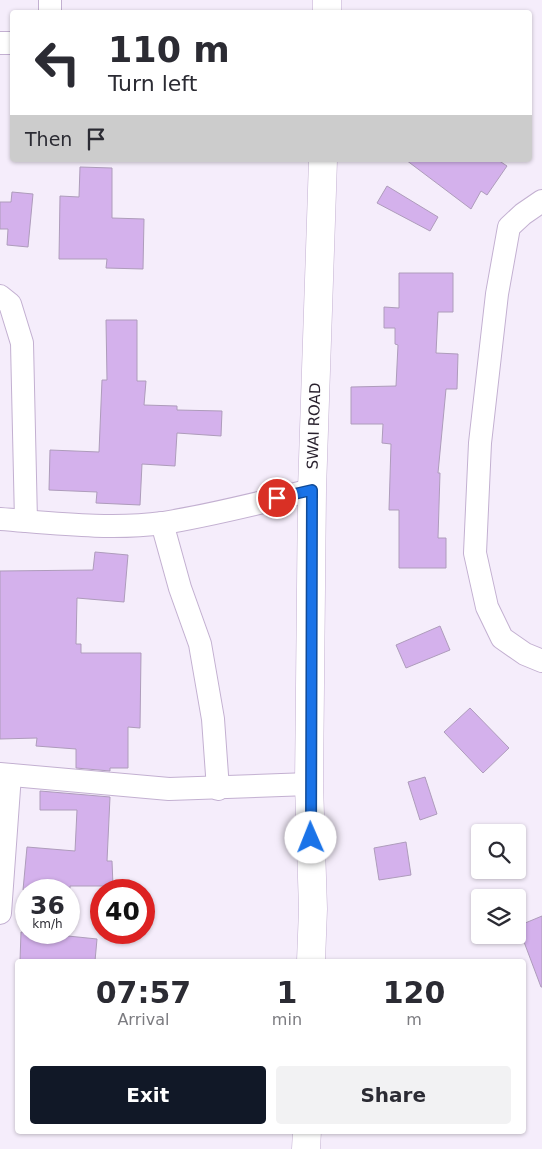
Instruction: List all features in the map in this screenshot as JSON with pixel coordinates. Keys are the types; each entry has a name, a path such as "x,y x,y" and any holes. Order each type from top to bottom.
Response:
{"street":[{"name":"SWAI ROAD","path":"312,959 313,909 310,784 312,490 322,162"},
{"path":"542,201 523,214 509,227 497,294 480,443 475,554 487,607 502,638 525,654 542,661"},
{"path":"0,296 10,304 22,344 26,521"},
{"path":"0,519 98,525 162,523 242,507 312,490"},
{"path":"162,523 180,588 200,644 213,719 218,789"},
{"path":"0,913 5,775 169,789 218,789 310,784"},
{"path":"306,1149 307,1134"}],"building":[{"path":"409,162 501,162 507,166 487,195 481,191 471,209"},
{"path":"80,167 112,168 112,218 144,219 143,269 106,268 107,259 59,259 60,196 79,197"},
{"path":"387,186 438,217 430,231 377,203"},
{"path":"12,192 33,194 28,247 7,245 8,229 0,229 0,202 11,202"},
{"path":"399,273 453,273 453,312 438,312 436,353 458,354 457,389 446,389 438,473 440,473 438,538 446,538 446,568 399,568 399,510 389,510 391,444 382,443 383,424 351,424 351,387 396,386 398,345 395,344 395,328 384,328 384,307 399,308"},
{"path":"106,320 137,320 137,381 146,381 144,405 177,406 177,410 222,411 221,436 177,433 175,466 142,464 140,505 96,503 97,492 49,490 50,450 99,452 102,380 107,380"},
{"path":"95,552 128,555 124,602 77,598 76,644 81,644 81,653 141,653 140,728 128,727 128,768 110,768 110,771 76,768 76,749 36,746 37,738 0,739 0,571 93,570"},
{"path":"440,626 450,650 406,668 396,645"},
{"path":"470,708 509,748 483,773 444,732"},
{"path":"425,777 437,814 420,820 408,782"},
{"path":"40,791 110,797 107,861 112,861 113,879 90,879 90,886 80,886 80,879 24,879 27,847 75,851 77,810 40,810"},
{"path":"406,842 411,875 379,880 374,848"},
{"path":"542,916 542,987 525,944 526,923"},
{"path":"80,937 90,938 90,944 97,944 95,959 20,959 21,944 80,944"}],"route":[{"path":"277,498 312,490 311,838"}]}
